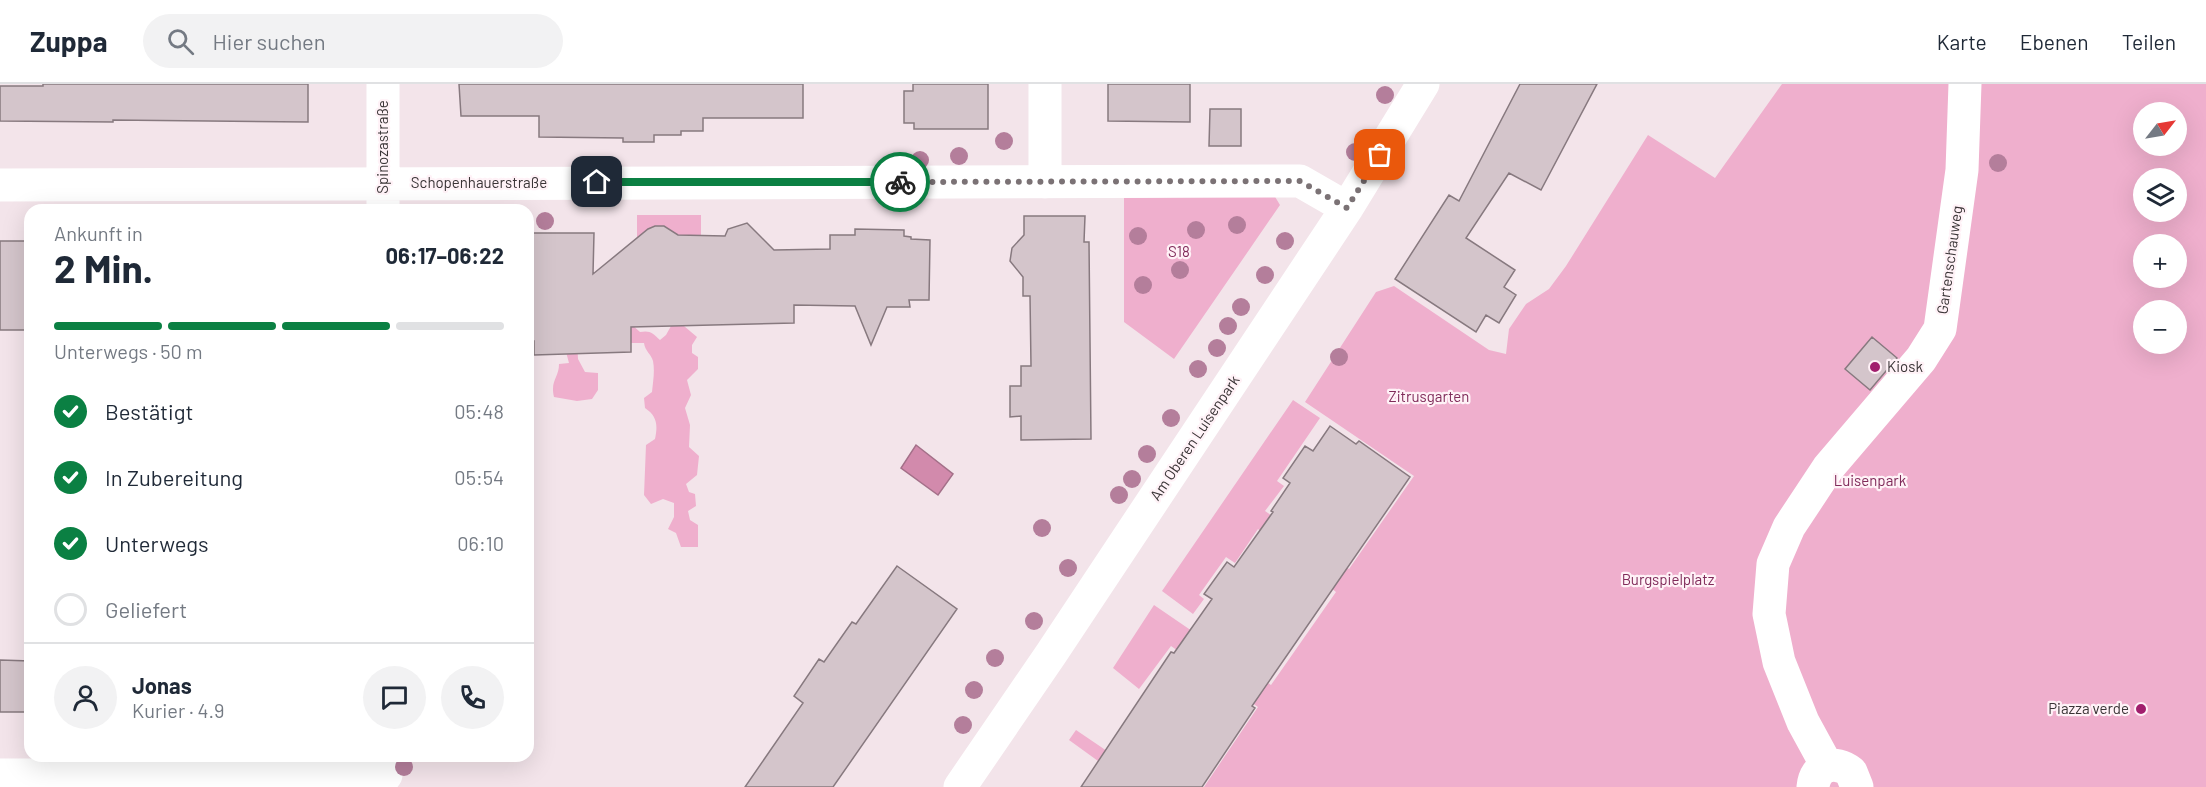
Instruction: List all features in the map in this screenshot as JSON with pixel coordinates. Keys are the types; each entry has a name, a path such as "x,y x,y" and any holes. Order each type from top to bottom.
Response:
{"street":[{"name":"Spinozastraße","path":"383,84 383,196"},
{"path":"1045,84 1045,182"},
{"name":"Am Oberen Luisenpark","path":"960,787 1347,208 1423,84"},
{"name":"Gartenschauweg","path":"1857,787 1855,777 1846,767 1833,765 1820,776 1803,722 1779,662 1769,614 1773,564 1789,527 1828,468 1921,359 1940,329 1962,170 1965,84"},
{"name":"Schopenhauerstraße","path":"0,185 383,196 1045,182 1300,181 1347,208"},
{"path":"0,775 386,773"}],"green space":[{"name":"Luisenpark","path":"1782,84 2206,84 2206,787 1204,787 1258,707 1171,646 1139,689 1113,668 1154,605 1271,685 1336,592 1258,529 1235,563 1226,557 1199,595 1204,599 1193,614 1162,591 1293,400 1320,418 1277,481 1284,486 1265,511 1349,569 1414,476 1305,402 1376,292 1394,286 1489,350 1506,354 1509,329 1526,304 1549,289 1566,266 1648,135 1715,178"},
{"name":"S18","path":"1274,195 1280,205 1174,359 1124,322 1124,198"},
{"path":"637,215 701,215 701,236 673,235 655,226 637,239"},
{"path":"631,324 640,332 651,333 660,340 671,326 684,326 697,337 692,345 692,353 698,357 698,369 687,380 691,395 685,408 690,425 689,447 699,456 697,475 686,484 689,492 695,494 696,506 688,511 690,520 698,525 698,547 681,547 676,533 668,529 674,517 674,503 663,499 651,504 644,495 646,445 655,439 656,421 645,408 644,398 652,392 654,365 644,343 631,343"},
{"path":"577,341 578,359 585,372 598,373 598,390 592,399 577,401 554,397 553,387 559,364 569,363 566,352"},
{"path":"1076,730 1160,787 1134,787 1069,740"}],"shaded area":[{"path":"916,445 953,474 938,495 901,468"}],"building":[{"path":"43,84 308,84 308,122 0,121 0,86 43,86"},
{"path":"459,84 803,84 803,118 703,118 703,131 681,131 681,135 654,135 654,142 623,142 623,138 539,137 539,116 461,116"},
{"path":"913,84 988,84 988,129 914,129 914,123 904,123 904,91 913,91"},
{"path":"1108,84 1190,84 1190,122 1108,121"},
{"path":"1520,84 1597,84 1541,190 1509,173 1466,238 1515,270 1504,287 1516,295 1499,323 1486,315 1476,332 1395,279 1449,195 1459,201"},
{"path":"1210,109 1241,109 1241,146 1209,146"},
{"path":"1024,216 1085,216 1084,242 1089,242 1091,439 1021,440 1021,416 1010,417 1010,386 1021,386 1021,366 1031,366 1030,296 1023,296 1023,277 1010,261 1012,248 1024,235"},
{"path":"747,223 774,250 830,249 830,235 855,235 855,229 904,230 904,236 911,237 911,239 930,240 929,300 909,300 910,307 887,307 871,345 855,306 794,305 794,323 631,327 631,352 534,355 534,233 594,233 593,274 648,229 655,226 664,226 678,235 725,236 728,229"},
{"path":"0,241 24,241 24,330 0,330"},
{"name":"Kiosk","path":"1872,337 1897,358 1870,390 1845,369"},
{"path":"1330,426 1356,444 1359,441 1410,477 1252,706 1255,708 1202,787 1081,787 1171,652 1174,653 1212,599 1204,594 1227,562 1234,567 1273,512 1271,511 1290,483 1283,478 1305,446 1313,451"},
{"path":"897,566 957,609 833,787 745,787 803,703 794,696 819,659 824,662 852,622 856,624"},
{"path":"0,660 24,661 24,712 0,712"}],"way so far":[{"path":"900,182 1300,181 1347,208 1380,155"}],"place":[{"name":"Kiosk","path":"1875,367"},
{"name":"Piazza verde","path":"2141,709"}],"route":[{"path":"597,182 900,182"}],"park label":[{"name":"Zitrusgarten","path":"1429,397"},
{"name":"Burgspielplatz","path":"1668,580"}]}
